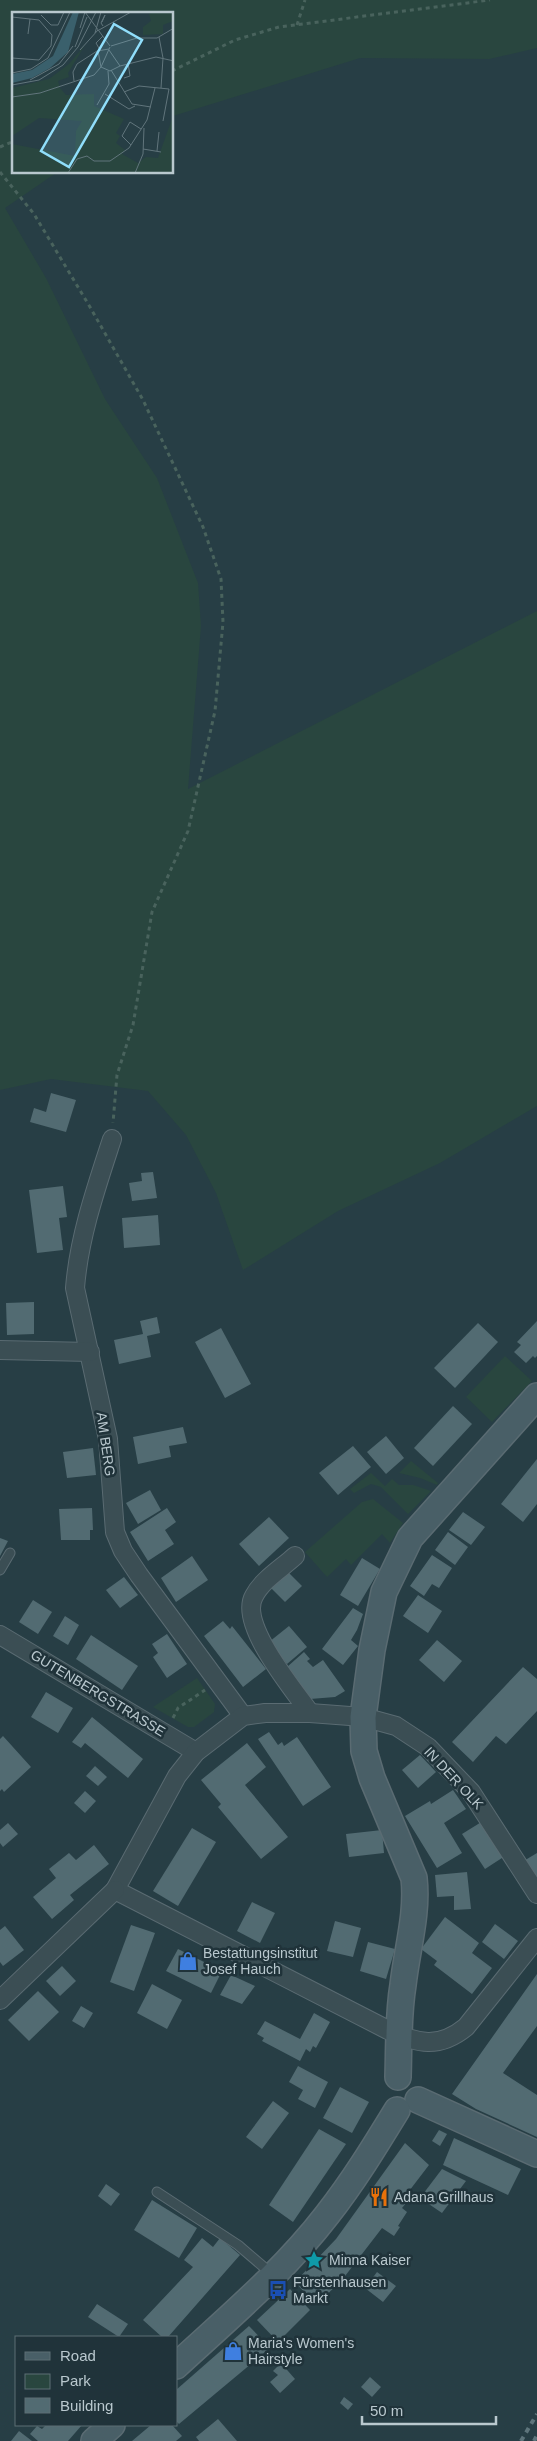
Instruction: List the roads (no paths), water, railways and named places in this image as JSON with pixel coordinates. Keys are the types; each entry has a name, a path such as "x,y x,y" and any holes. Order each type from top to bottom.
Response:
{"street":[{"name":"AM BERG","path":"112,1139 88,1217 77,1263 75,1288 108,1439 115,1532 123,1551 243,1716"},
{"path":"0,1350 90,1352"},
{"path":"537,1396 410,1538 384,1592 372,1650 363,1717 364,1751 372,1778 414,1878 416,1894 411,1940 402,1985 398,2077 389,2082 384,2093 388,2104 407,2105 537,2154"},
{"path":"295,1556 258,1589 252,1598 251,1615 258,1636 310,1713"},
{"name":"GUTENBERGSTRASSE","path":"0,1635 196,1752"},
{"name":"IN DER OLK","path":"243,1716 265,1713 310,1713 363,1717 396,1726 428,1747 471,1792 490,1818 537,1894"},
{"path":"2,1992 114,1890 177,1776 196,1752 243,1716"},
{"path":"114,1890 400,2036 423,2042 436,2042 453,2037 466,2027 534,1946"},
{"path":"178,2364 273,2276 326,2216 407,2105"}],"lane":[{"path":"0,1570 10,1553"},
{"path":"157,2192 231,2241 273,2276"}],"railway":[{"path":"521,2441 537,2414"},
{"path":"534,2441 537,2435"}],"place":[{"name":"Bestattungsinstitut Josef Hauch","path":"188,1961"},
{"name":"Adana Grillhaus","path":"379,2197"},
{"name":"Minna Kaiser","path":"314,2260"},
{"name":"Fürstenhausen Markt","path":"278,2290"},
{"name":"Maria's Women's Hairstyle","path":"233,2351"}]}
